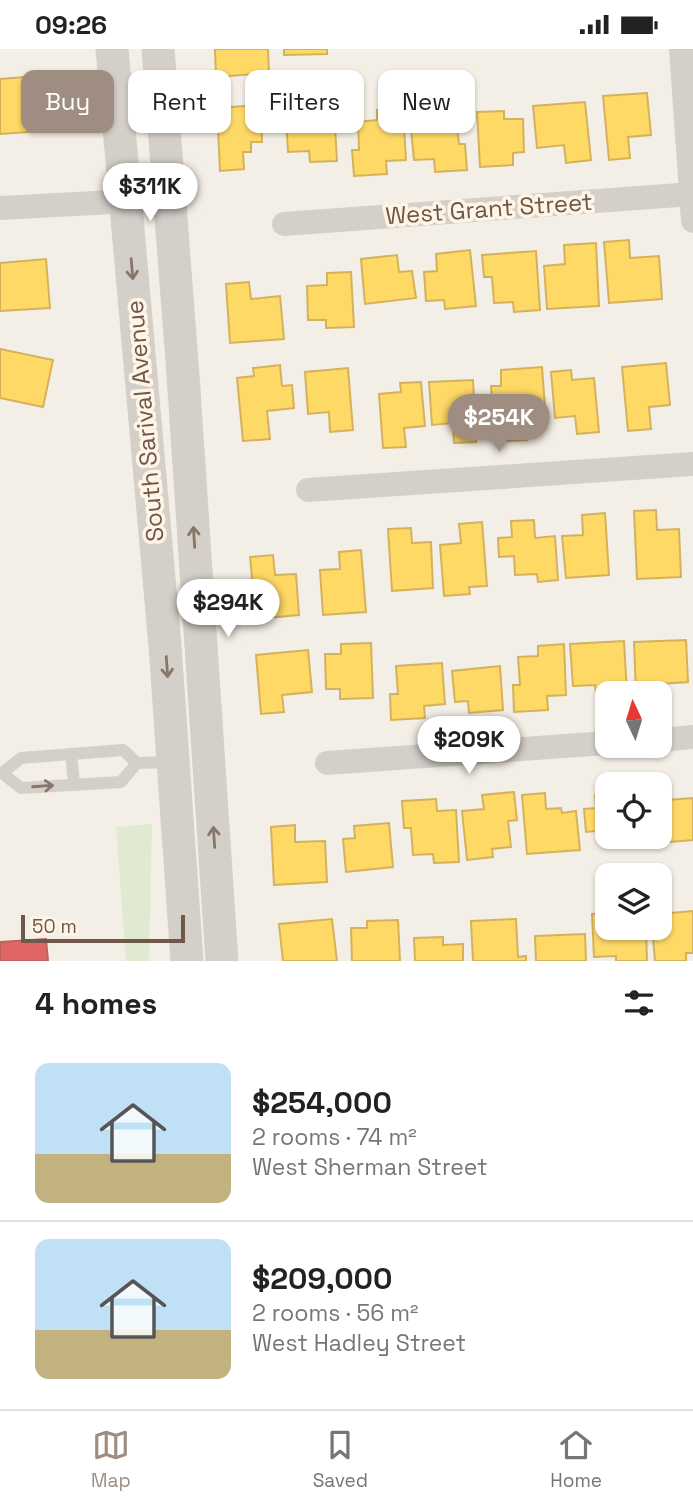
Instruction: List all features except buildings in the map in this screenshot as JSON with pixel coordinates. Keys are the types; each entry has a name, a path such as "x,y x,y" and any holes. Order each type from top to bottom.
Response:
{"main road":[{"name":"South Sarival Avenue","path":"112,49 165,646 187,961"},
{"name":"South Sarival Avenue","path":"158,49 222,961"},
{"path":"184,907 218,905"}],"street":[{"path":"681,49 693,221"},
{"name":"West Grant Street","path":"284,224 692,195"},
{"path":"0,208 170,199"},
{"path":"308,490 693,464"},
{"path":"672,739 693,737"},
{"path":"327,763 595,744"}],"lane":[{"path":"137,763 121,782 21,788 1,773 21,758 123,750 137,763 173,762"},
{"path":"71,754 74,784"}],"green space":[{"path":"152,824 149,961 126,961 116,827"}]}
